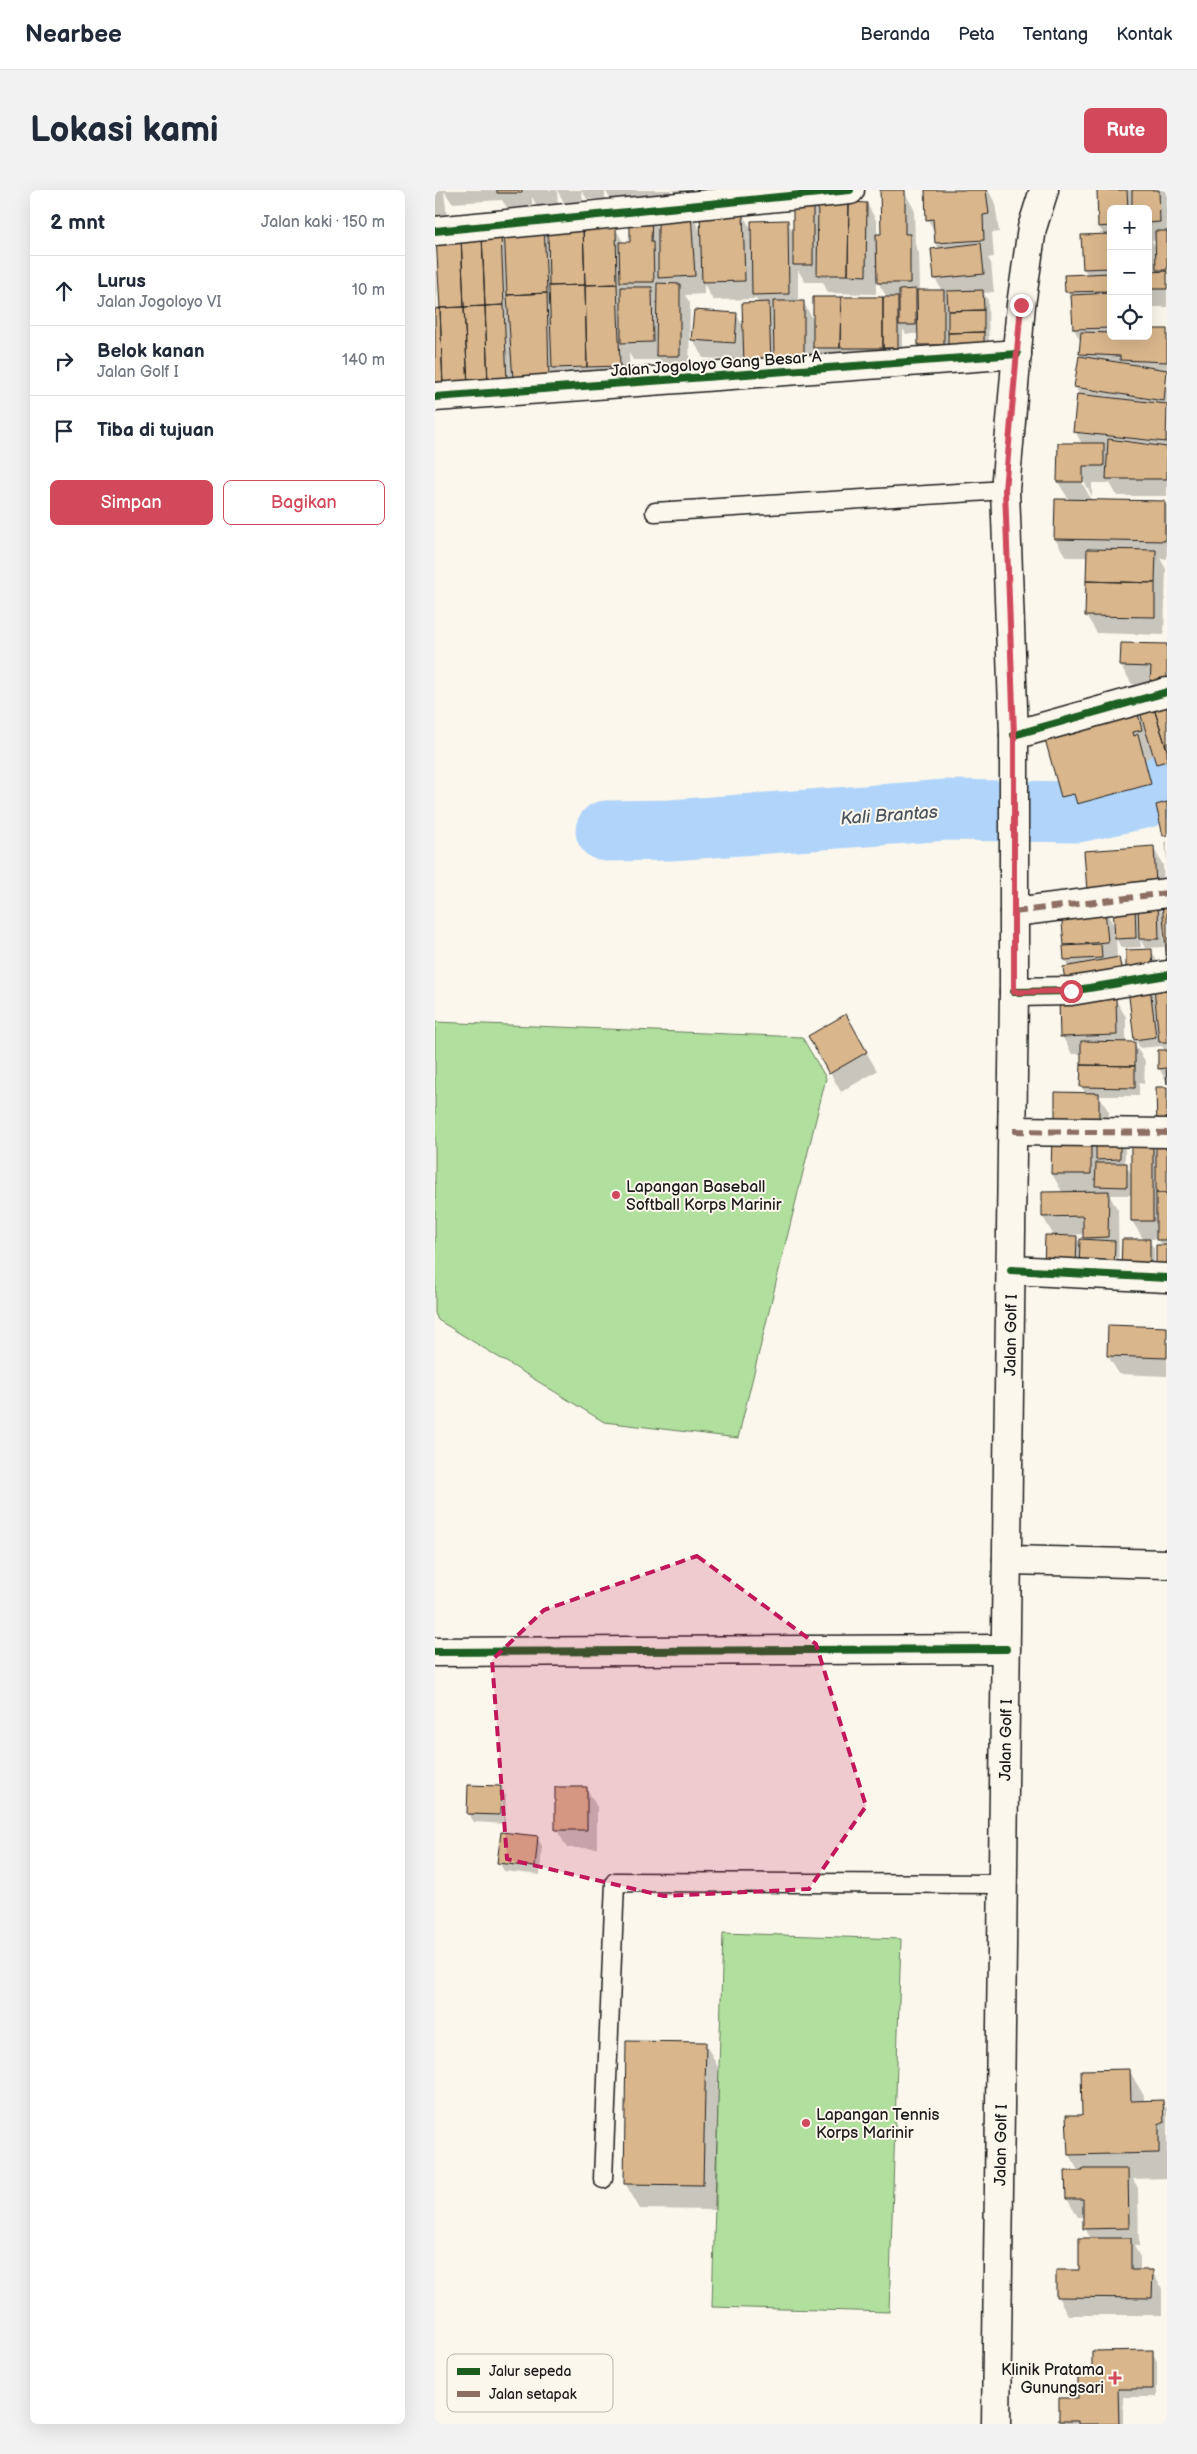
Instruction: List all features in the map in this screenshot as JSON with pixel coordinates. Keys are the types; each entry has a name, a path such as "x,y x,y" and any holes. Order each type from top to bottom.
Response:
{"street":[{"path":"435,231 850,190"},
{"name":"Jalan Golf I","path":"996,2424 1014,992 1014,735 1005,490 1008,355 1021,305 1032,228 1044,190"},
{"name":"Jalan Jogoloyo Gang Besar A","path":"435,397 1008,355"},
{"path":"1014,735 1167,692"},
{"path":"1014,912 1167,893"},
{"path":"1014,992 1071,991 1167,975"},
{"path":"1013,1131 1167,1133"},
{"path":"1011,1270 1167,1278"},
{"path":"1007,1560 1167,1564"},
{"path":"435,1652 1006,1649"}],"lane":[{"path":"655,512 1005,490"},
{"path":"603,2179 615,1882 1003,1884"}],"highlighted area":[{"path":"697,1556 816,1644 866,1806 809,1889 664,1896 507,1859 492,1660 544,1610"}],"green space":[{"name":"Lapangan Baseball Softball Korps Marinir","path":"435,1022 802,1037 826,1078 738,1438 604,1422 438,1320 435,1313"},
{"name":"Lapangan Tennis Korps Marinir","path":"723,1933 901,1939 889,2312 712,2307"}],"building":[{"path":"497,190 522,190 522,193 497,193"},
{"path":"880,190 905,190 905,234 910,234 910,283 877,283 876,234 881,234"},
{"path":"925,190 986,190 989,214 983,215 984,240 935,243 933,219 926,220"},
{"path":"1097,190 1127,190 1128,205 1107,205 1107,226 1098,227"},
{"path":"1132,190 1159,190 1160,222 1152,223 1152,205 1132,205"},
{"path":"793,199 813,199 813,265 793,265"},
{"path":"818,202 849,202 848,275 817,275"},
{"path":"849,202 867,203 866,276 848,275"},
{"path":"691,212 695,276 658,278 658,215"},
{"path":"743,212 745,281 702,282 700,213"},
{"path":"652,217 651,242 653,242 654,282 620,282 619,242 630,242 630,218"},
{"path":"788,220 789,294 752,295 751,221"},
{"path":"544,224 547,293 507,295 504,226"},
{"path":"616,226 617,284 585,285 583,227"},
{"path":"583,227 585,285 549,286 548,228"},
{"path":"1155,231 1167,231 1167,270 1156,270"},
{"path":"501,234 504,305 485,306 482,235"},
{"path":"1107,234 1107,268 1083,269 1081,235"},
{"path":"482,235 485,306 464,307 461,236"},
{"path":"461,236 464,307 440,308 436,237"},
{"path":"981,243 984,274 934,279 931,249"},
{"path":"1167,271 1167,289 1152,289 1152,272"},
{"path":"1107,273 1107,291 1065,292 1064,275"},
{"path":"657,283 680,284 680,356 656,356"},
{"path":"617,284 620,366 587,367 585,285"},
{"path":"585,285 587,367 552,368 549,286"},
{"path":"621,287 652,287 653,342 621,343"},
{"path":"916,289 916,325 899,325 899,290"},
{"path":"917,290 944,290 944,345 918,345"},
{"path":"983,290 984,310 948,311 947,291"},
{"path":"547,293 549,378 513,380 507,295"},
{"path":"1107,293 1107,328 1073,329 1071,295"},
{"path":"813,297 841,297 840,348 813,348"},
{"path":"841,297 883,297 883,348 840,348"},
{"path":"883,297 898,297 898,348 883,348"},
{"path":"773,301 804,301 804,359 774,359"},
{"path":"769,302 771,364 744,364 742,303"},
{"path":"504,305 507,384 488,385 485,306"},
{"path":"485,306 488,385 468,386 464,307"},
{"path":"464,307 468,386 443,387 440,308"},
{"path":"440,308 443,387 435,388 435,309"},
{"path":"694,310 737,313 735,343 691,340"},
{"path":"984,310 984,332 948,333 948,311"},
{"path":"1152,329 1167,329 1167,362 1120,360 1120,356 1079,354 1081,332 1107,333 1107,340 1152,340"},
{"path":"984,332 984,354 948,355 948,333"},
{"path":"1079,356 1167,370 1164,401 1074,387"},
{"path":"1077,394 1167,404 1166,442 1073,432"},
{"path":"1108,439 1167,447 1167,479 1106,479"},
{"path":"1058,443 1104,443 1104,466 1083,466 1083,482 1057,482"},
{"path":"1055,499 1165,501 1165,541 1054,539"},
{"path":"1087,549 1156,550 1155,583 1086,581"},
{"path":"1086,581 1155,583 1155,617 1085,616"},
{"path":"1121,643 1167,644 1167,685 1150,684 1151,667 1120,666"},
{"path":"1167,697 1167,750 1152,702"},
{"path":"1152,702 1167,750 1167,761 1156,764 1138,706"},
{"path":"1136,706 1142,730 1133,732 1134,736 1138,734 1151,784 1077,804 1074,794 1061,797 1043,732"},
{"path":"1167,802 1167,835 1163,836 1156,805"},
{"path":"1154,846 1156,886 1087,891 1084,851"},
{"path":"1162,901 1167,901 1167,967"},
{"path":"1158,903 1159,939 1139,939 1138,904"},
{"path":"1135,905 1136,938 1115,939 1113,906"},
{"path":"1105,909 1108,942 1064,945 1061,912"},
{"path":"1101,944 1102,958 1064,960 1063,946"},
{"path":"1152,949 1153,974 1126,976 1126,950"},
{"path":"1119,957 1123,979 1066,988 1063,967"},
{"path":"1150,986 1156,1037 1134,1040 1128,988"},
{"path":"1167,986 1167,1042 1159,1042 1154,987"},
{"path":"1116,998 1117,1035 1060,1037 1059,1000"},
{"path":"846,1014 867,1052 829,1074 808,1036"},
{"path":"1081,1041 1135,1042 1135,1066 1081,1065"},
{"path":"1158,1050 1167,1050 1167,1084 1166,1068 1158,1069"},
{"path":"1081,1065 1135,1066 1135,1088 1080,1087"},
{"path":"1156,1087 1167,1087 1167,1128 1157,1128"},
{"path":"1055,1092 1099,1093 1099,1127 1055,1126"},
{"path":"1052,1133 1091,1134 1091,1174 1051,1174"},
{"path":"1120,1138 1120,1159 1096,1160 1096,1139"},
{"path":"1156,1142 1167,1142 1167,1193 1156,1193"},
{"path":"1131,1143 1153,1143 1153,1221 1131,1221"},
{"path":"1096,1163 1127,1163 1127,1187 1095,1186"},
{"path":"1109,1191 1108,1237 1083,1238 1083,1216 1042,1217 1042,1192"},
{"path":"1156,1193 1167,1193 1167,1240 1156,1240"},
{"path":"1045,1235 1077,1236 1076,1269 1044,1268"},
{"path":"1080,1239 1115,1241 1114,1270 1079,1269"},
{"path":"1122,1239 1150,1239 1150,1272 1121,1271"},
{"path":"1156,1245 1167,1245 1167,1273 1156,1273"},
{"path":"1108,1325 1167,1327 1167,1358 1107,1356"},
{"path":"468,1785 501,1786 500,1815 467,1814"},
{"path":"555,1787 587,1787 587,1830 555,1830"},
{"path":"501,1832 538,1836 535,1867 497,1863"},
{"path":"626,2041 706,2042 703,2185 624,2184"},
{"path":"1130,2069 1131,2101 1163,2100 1164,2123 1159,2123 1159,2153 1068,2155 1066,2115 1082,2115 1081,2070"},
{"path":"1083,2169 1128,2169 1129,2228 1083,2229 1083,2199 1066,2199 1065,2171 1083,2171"},
{"path":"1079,2238 1131,2238 1131,2270 1153,2270 1152,2298 1056,2297 1056,2270 1079,2270"},
{"name":"Klinik Pratama Gunungsari","path":"1153,2350 1153,2389 1118,2389 1119,2424 1078,2424 1078,2421 1059,2421 1059,2398 1078,2398 1078,2368 1092,2368 1092,2351"}],"waterway":[{"name":"Kali Brantas","path":"606,831 671,830 947,810 1078,812 1144,798 1167,782"}],"marked path":[{"path":"1014,912 1167,893"},
{"path":"1013,1131 1167,1133"}],"cycle path":[{"path":"435,231 850,190"},
{"path":"435,397 1017,354"},
{"path":"1014,735 1167,692"},
{"path":"1014,992 1071,991 1167,975"},
{"path":"1011,1270 1167,1278"},
{"path":"435,1652 1006,1649"}],"place":[{"name":"Lapangan Baseball Softball Korps Marinir","path":"616,1195"},
{"name":"Lapangan Tennis Korps Marinir","path":"806,2123"},
{"name":"Klinik Pratama Gunungsari","path":"1115,2378"}],"route":[{"path":"1021,305 1005,490 1014,735 1014,992 1071,991"}]}
